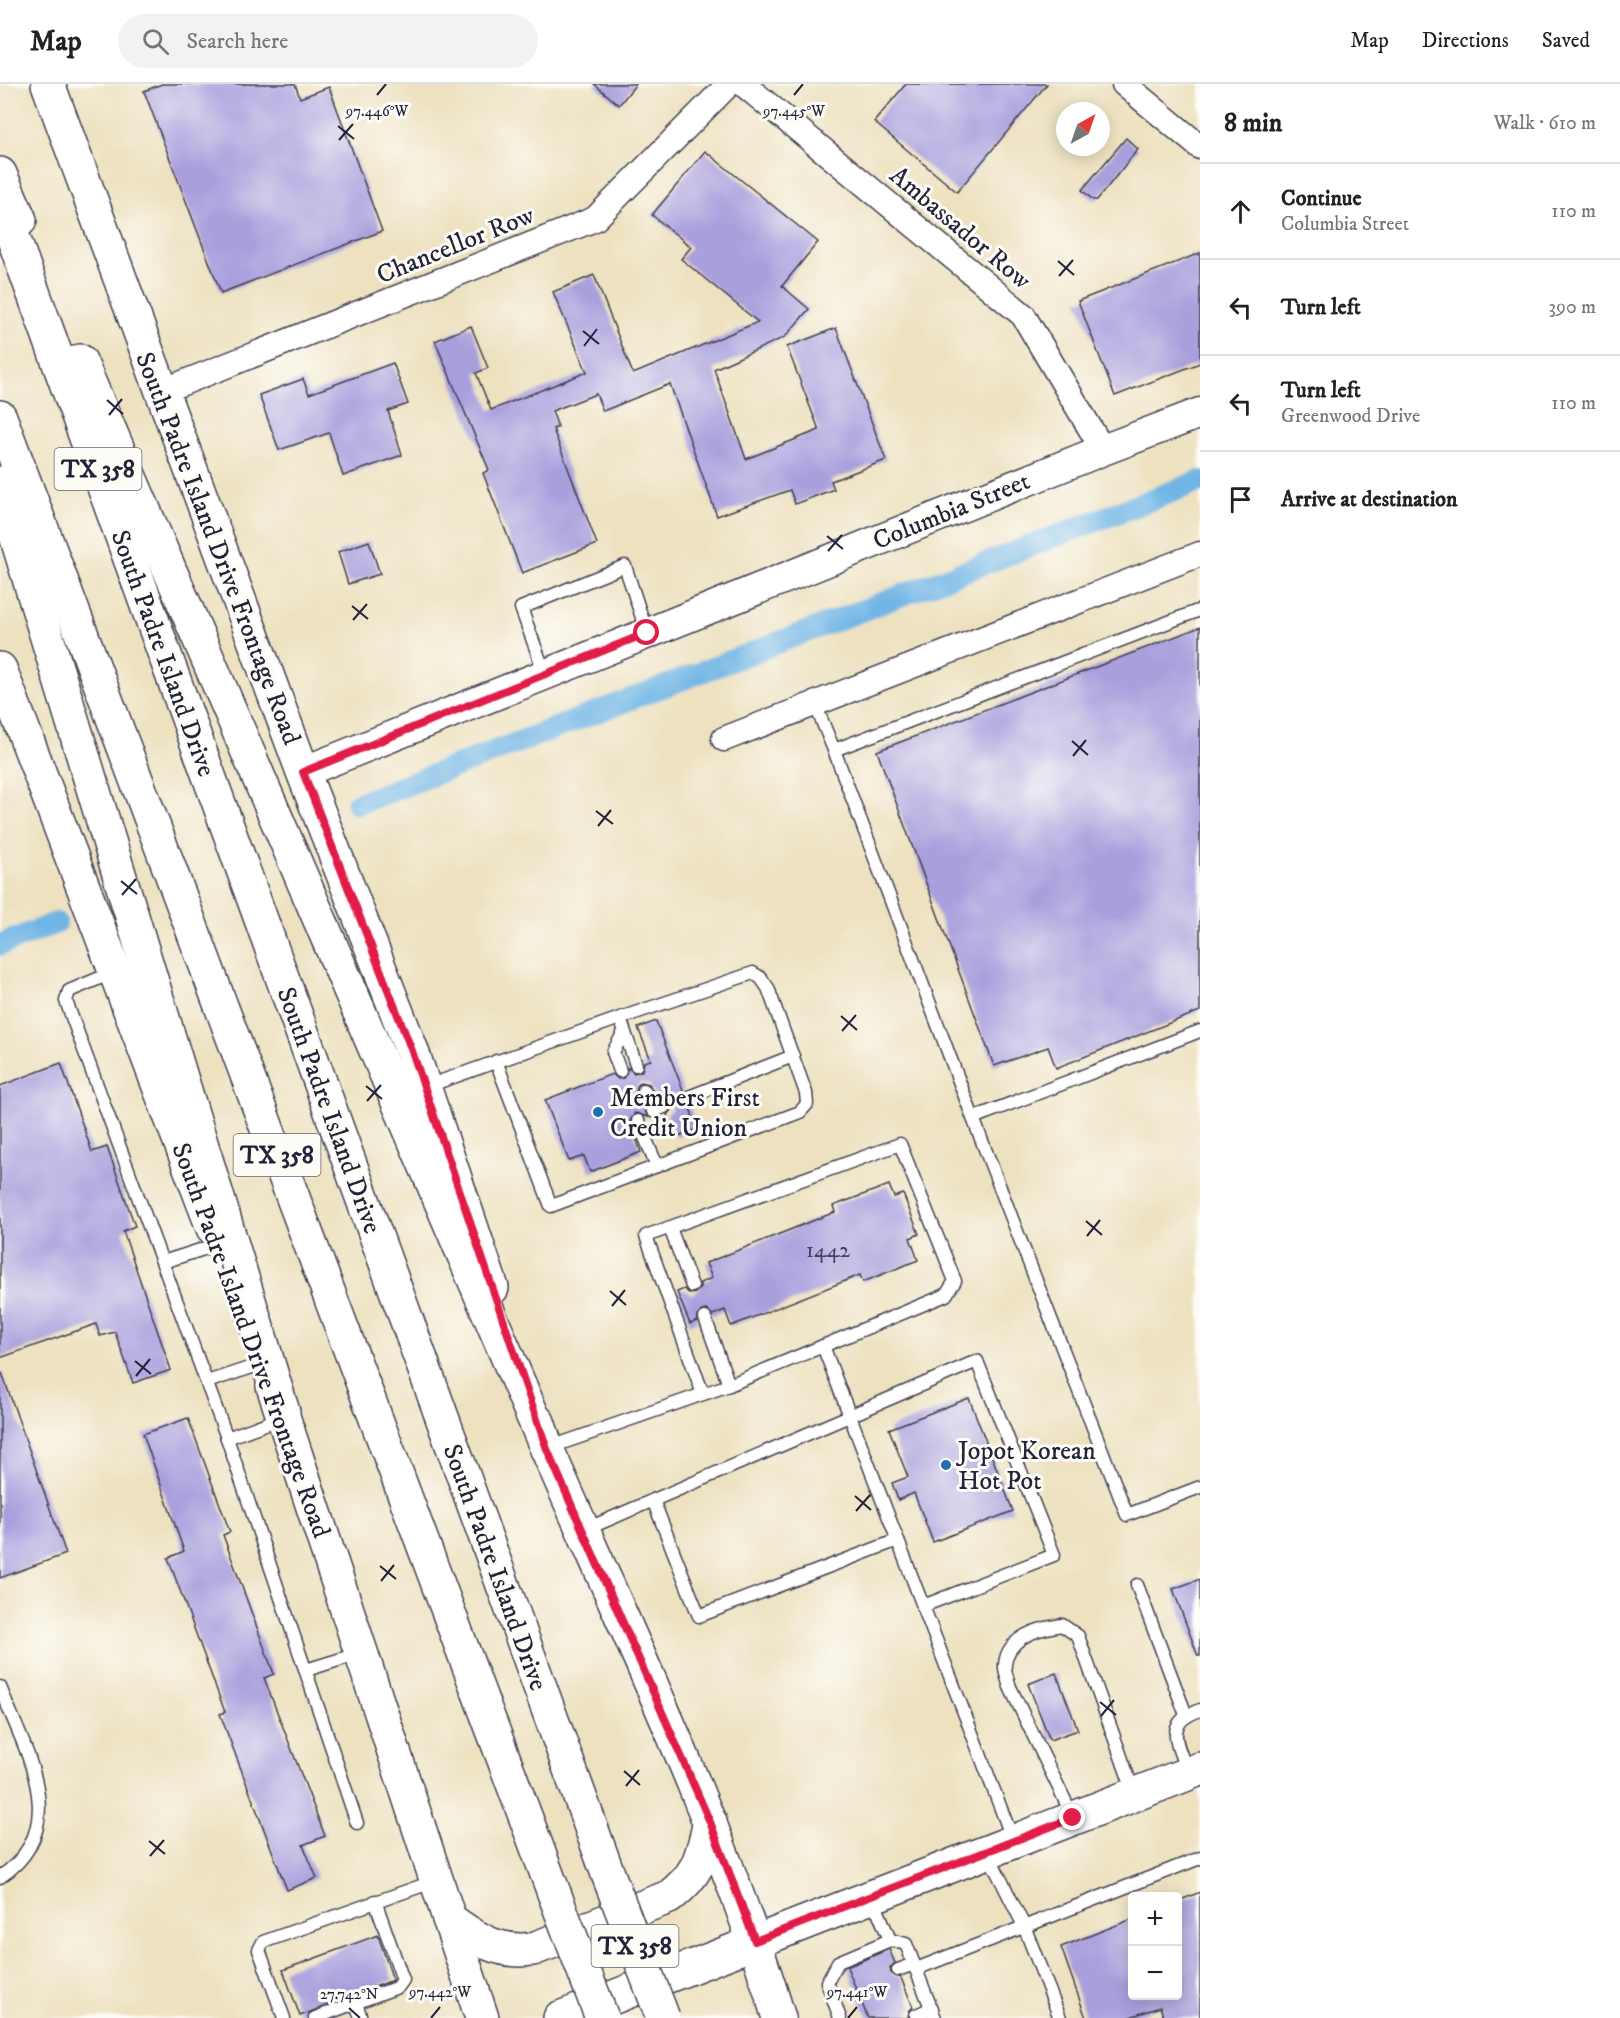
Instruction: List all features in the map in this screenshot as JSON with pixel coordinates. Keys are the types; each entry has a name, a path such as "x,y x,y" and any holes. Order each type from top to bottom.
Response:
{"main road":[{"name":"South Padre Island Drive Frontage Road","path":"48,84 160,392 424,1087 547,1449 710,1822 755,1941 779,2018"},
{"path":"0,174 547,1449"},
{"name":"South Padre Island Drive","path":"0,201 608,1874 663,2018"},
{"name":"TX 358","path":"0,417 602,2018"},
{"path":"0,483 284,1414"},
{"name":"South Padre Island Drive Frontage Road","path":"0,669 284,1414 482,2018"},
{"path":"560,2018 1194,1771"},
{"path":"449,1919 471,1935 494,1946 514,1952 533,1949 669,1897 688,1882 699,1864 710,1822"}],"street":[{"name":"Chancellor Row","path":"160,392 595,219 729,84"},
{"name":"Ambassador Row","path":"743,84 1023,315 1103,450"},
{"path":"1124,84 1200,147"},
{"name":"Columbia Street","path":"303,772 1200,413"},
{"path":"724,739 1200,555"}],"lane":[{"path":"545,674 521,608 625,566 647,633"},
{"path":"834,750 1200,610"},
{"path":"815,704 1127,1515 1200,1487"},
{"path":"115,971 69,991 66,1000 227,1438 357,1823"},
{"path":"424,1087 496,1061 620,1018 753,973 761,978 768,988 793,1056 807,1104 800,1112 550,1206 496,1061"},
{"path":"620,1018 636,1065"},
{"path":"973,1118 1200,1031"},
{"path":"620,1071 614,1052 624,1032"},
{"path":"686,1098 793,1056"},
{"path":"644,1090 653,1111 664,1107"},
{"path":"638,1121 657,1166"},
{"path":"547,1449 729,1385 946,1295 955,1281 900,1144 646,1236 703,1394"},
{"path":"670,1228 692,1286"},
{"path":"163,1262 219,1244"},
{"path":"705,1318 729,1385"},
{"path":"823,1346 852,1415 922,1606 1024,1926 1060,2018"},
{"path":"583,1530 977,1361 1054,1555 922,1606"},
{"path":"207,1382 264,1362"},
{"path":"227,1438 284,1414"},
{"path":"653,1500 699,1616 898,1540"},
{"path":"1137,1585 1186,1715"},
{"path":"1073,1818 1010,1687 1004,1664 1011,1646 1036,1629 1062,1625 1078,1636 1135,1794"},
{"path":"306,1670 362,1652"},
{"path":"0,1687 39,1786 40,1814 32,1846 10,1870 0,1877"},
{"path":"1194,1771 1175,1737 1177,1725 1186,1715 1200,1710"},
{"path":"898,1970 915,1966 1024,1926 1200,1858"},
{"path":"284,2018 259,1950 263,1942 436,1881"},
{"path":"872,1896 890,1940"},
{"path":"315,2018 398,1987 403,1980 375,1901"},
{"path":"838,2018 827,1982 838,1962 890,1940 906,1944 933,2013 915,2015"},
{"path":"356,2003 361,2018"}],"building":[{"path":"162,84 295,84 300,98 329,87 382,231 221,293 144,91"},
{"path":"594,84 636,84 619,105"},
{"path":"906,84 1047,84 957,192 874,122"},
{"path":"1126,138 1138,149 1097,200 1093,200 1082,190"},
{"path":"705,151 818,242 782,286 809,309 785,337 714,369 746,459 819,430 787,347 836,328 886,460 831,481 834,489 795,504 790,490 717,516 670,384 603,411 596,394 552,411 558,427 553,429 597,544 522,573 483,473 489,470 435,341 471,326 488,368 476,373 491,410 587,372 553,292 594,275 633,374 758,322 681,259 691,247 652,215"},
{"path":"1200,253 1200,363 1115,396 1078,301"},
{"path":"393,363 408,404 388,411 402,455 343,476 329,433 279,450 259,395 303,379 309,394"},
{"path":"369,541 380,574 348,584 338,552"},
{"path":"1200,627 1200,1011 1056,1068 1048,1047 994,1066 877,751"},
{"path":"656,1021 683,1090 678,1100 681,1105 689,1106 698,1129 676,1137 667,1115 672,1109 671,1104 666,1099 658,1101 649,1084 641,1082 637,1086 636,1093 648,1117 635,1113 630,1121 641,1152 590,1172 584,1156 569,1161 545,1100 612,1074 618,1079 623,1078 628,1068 634,1073 642,1071 644,1062 651,1060 638,1028"},
{"path":"61,1063 92,1152 107,1147 135,1226 123,1231 171,1370 133,1383 115,1332 100,1336 96,1324 0,1358 0,1086"},
{"path":"889,1185 894,1197 903,1194 919,1234 910,1238 918,1260 863,1282 860,1275 731,1326 725,1310 713,1315 707,1310 702,1311 697,1316 697,1321 690,1324 677,1292 684,1289 690,1294 695,1293 700,1288 700,1283 712,1278 706,1263 835,1212 833,1206"},
{"path":"2,1373 66,1554 0,1578 0,1374"},
{"path":"969,1398 1013,1511 933,1542 914,1493 898,1500 892,1483 908,1477 889,1429"},
{"path":"188,1418 230,1532 223,1535 274,1674 264,1678 325,1836 303,1845 317,1878 287,1890 220,1714 225,1712 168,1558 184,1551 143,1434"},
{"path":"1200,1579 1200,1656 1198,1656 1173,1589"},
{"path":"1056,1673 1078,1730 1050,1740 1028,1684"},
{"path":"1200,1892 1200,2018 1164,2018 1160,2007 1127,2018 1086,2018 1061,1947 1128,1921 1128,2000 1182,2000 1182,1899"},
{"path":"378,1935 393,1980 300,2016 283,1970"},
{"path":"889,1949 895,1963 890,1968 891,1973 901,1978 913,2007 909,2011 908,2018 868,2018 847,1967"}],"waterway":[{"path":"357,804 1200,481"},
{"path":"0,945 56,923"}],"place":[{"name":"Members First Credit Union","path":"598,1112"},
{"name":"Jopot Korean Hot Pot","path":"946,1465"}],"route":[{"path":"647,633 303,772 412,1051 547,1449 710,1822 755,1941 1073,1818"}]}
